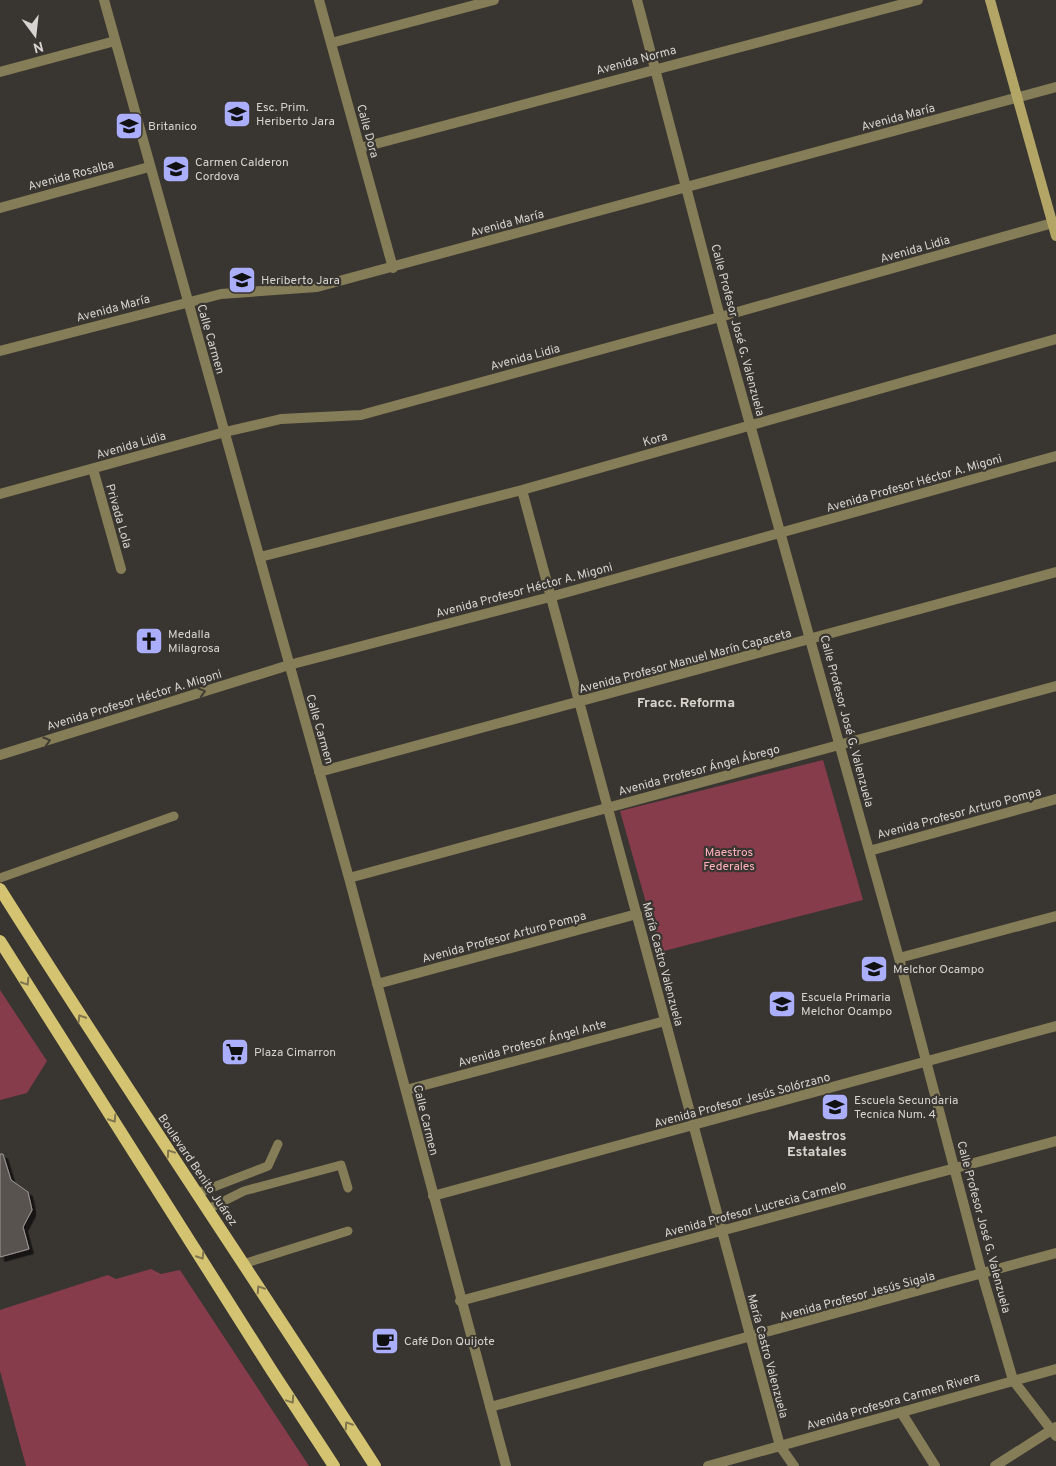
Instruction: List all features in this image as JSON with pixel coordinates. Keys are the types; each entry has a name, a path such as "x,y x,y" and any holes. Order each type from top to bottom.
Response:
{"main road":[{"path":"990,0 1054,222 1056,236"},
{"name":"Boulevard Benito Juárez","path":"0,889 90,1033 198,1193 375,1466"},
{"path":"0,940 334,1466"}],"street":[{"name":"Calle Carmen","path":"104,0 149,167 320,772 406,1090 460,1301 506,1466"},
{"name":"Calle Dora","path":"319,0 393,268"},
{"path":"331,43 494,0"},
{"name":"Calle Profesor José G. Valenzuela","path":"637,0 720,317 841,745 982,1274 1014,1380 1055,1431"},
{"name":"Avenida Norma","path":"360,148 655,68 918,0"},
{"path":"0,72 115,41"},
{"name":"Avenida María","path":"0,351 188,301 238,292 317,287 393,268 1056,87"},
{"name":"Avenida Rosalba","path":"0,208 149,167"},
{"name":"Avenida Lidia","path":"0,494 225,432 282,419 361,415 720,317 1054,222"},
{"name":"Kora","path":"260,557 522,490 1056,339"},
{"name":"Avenida Profesor Héctor A. Migoni","path":"0,755 289,665 550,597 1056,456"},
{"name":"Privada Lola","path":"93,469 121,569"},
{"name":"María Castro Valenzuela","path":"522,490 780,1446 794,1466"},
{"name":"Avenida Profesor Manuel Marín Capaceta","path":"320,772 1056,572"},
{"name":"Avenida Profesor Ángel Ábrego","path":"349,878 1056,686"},
{"name":"Avenida Profesor Arturo Pompa","path":"869,851 1056,799"},
{"name":"Avenida Profesor Arturo Pompa","path":"377,984 637,914"},
{"path":"899,958 1056,916"},
{"name":"Avenida Profesor Ángel Ante","path":"406,1090 665,1021"},
{"name":"Avenida Profesor Jesús Solórzano","path":"433,1196 694,1127 1056,1026"},
{"name":"Avenida Profesor Lucrecia Carmelo","path":"460,1301 1056,1141"},
{"name":"Avenida Profesor Jesús Sigala","path":"490,1407 750,1338 1056,1253"},
{"name":"Avenida Profesora Carmen Rivera","path":"708,1466 1056,1369"},
{"path":"901,1412 935,1466"},
{"path":"995,1466 1055,1431"}],"lane":[{"path":"0,878 174,816"},
{"path":"198,1193 268,1166 278,1144"},
{"path":"208,1209 244,1191 341,1165 348,1188"},
{"path":"244,1264 348,1232"}],"green space":[{"name":"Maestros Federales","path":"823,760 863,900 660,952 620,811"},
{"path":"0,990 47,1061 27,1093 0,1100"},
{"path":"151,1269 161,1274 180,1270 309,1466 26,1466 0,1371 0,1310 108,1275 116,1279"}],"building":[{"path":"0,1154 3,1154 11,1180 28,1192 32,1210 23,1227 29,1249 0,1257"}],"place":[{"name":"Esc. Prim. Heriberto Jara","path":"237,114"},
{"name":"Britanico","path":"129,126"},
{"name":"Carmen Calderon Cordova","path":"176,169"},
{"name":"Heriberto Jara","path":"242,280"},
{"name":"Medalla Milagrosa","path":"149,641"},
{"name":"Melchor Ocampo","path":"874,969"},
{"name":"Escuela Primaria Melchor Ocampo","path":"782,1004"},
{"name":"Plaza Cimarron","path":"235,1052"},
{"name":"Escuela Secundaria Tecnica Num. 4","path":"835,1107"},
{"name":"Café Don Quijote","path":"385,1341"}],"district":[{"name":"Fracc. Reforma","path":"686,702"},
{"name":"Maestros Estatales","path":"817,1144"}]}
